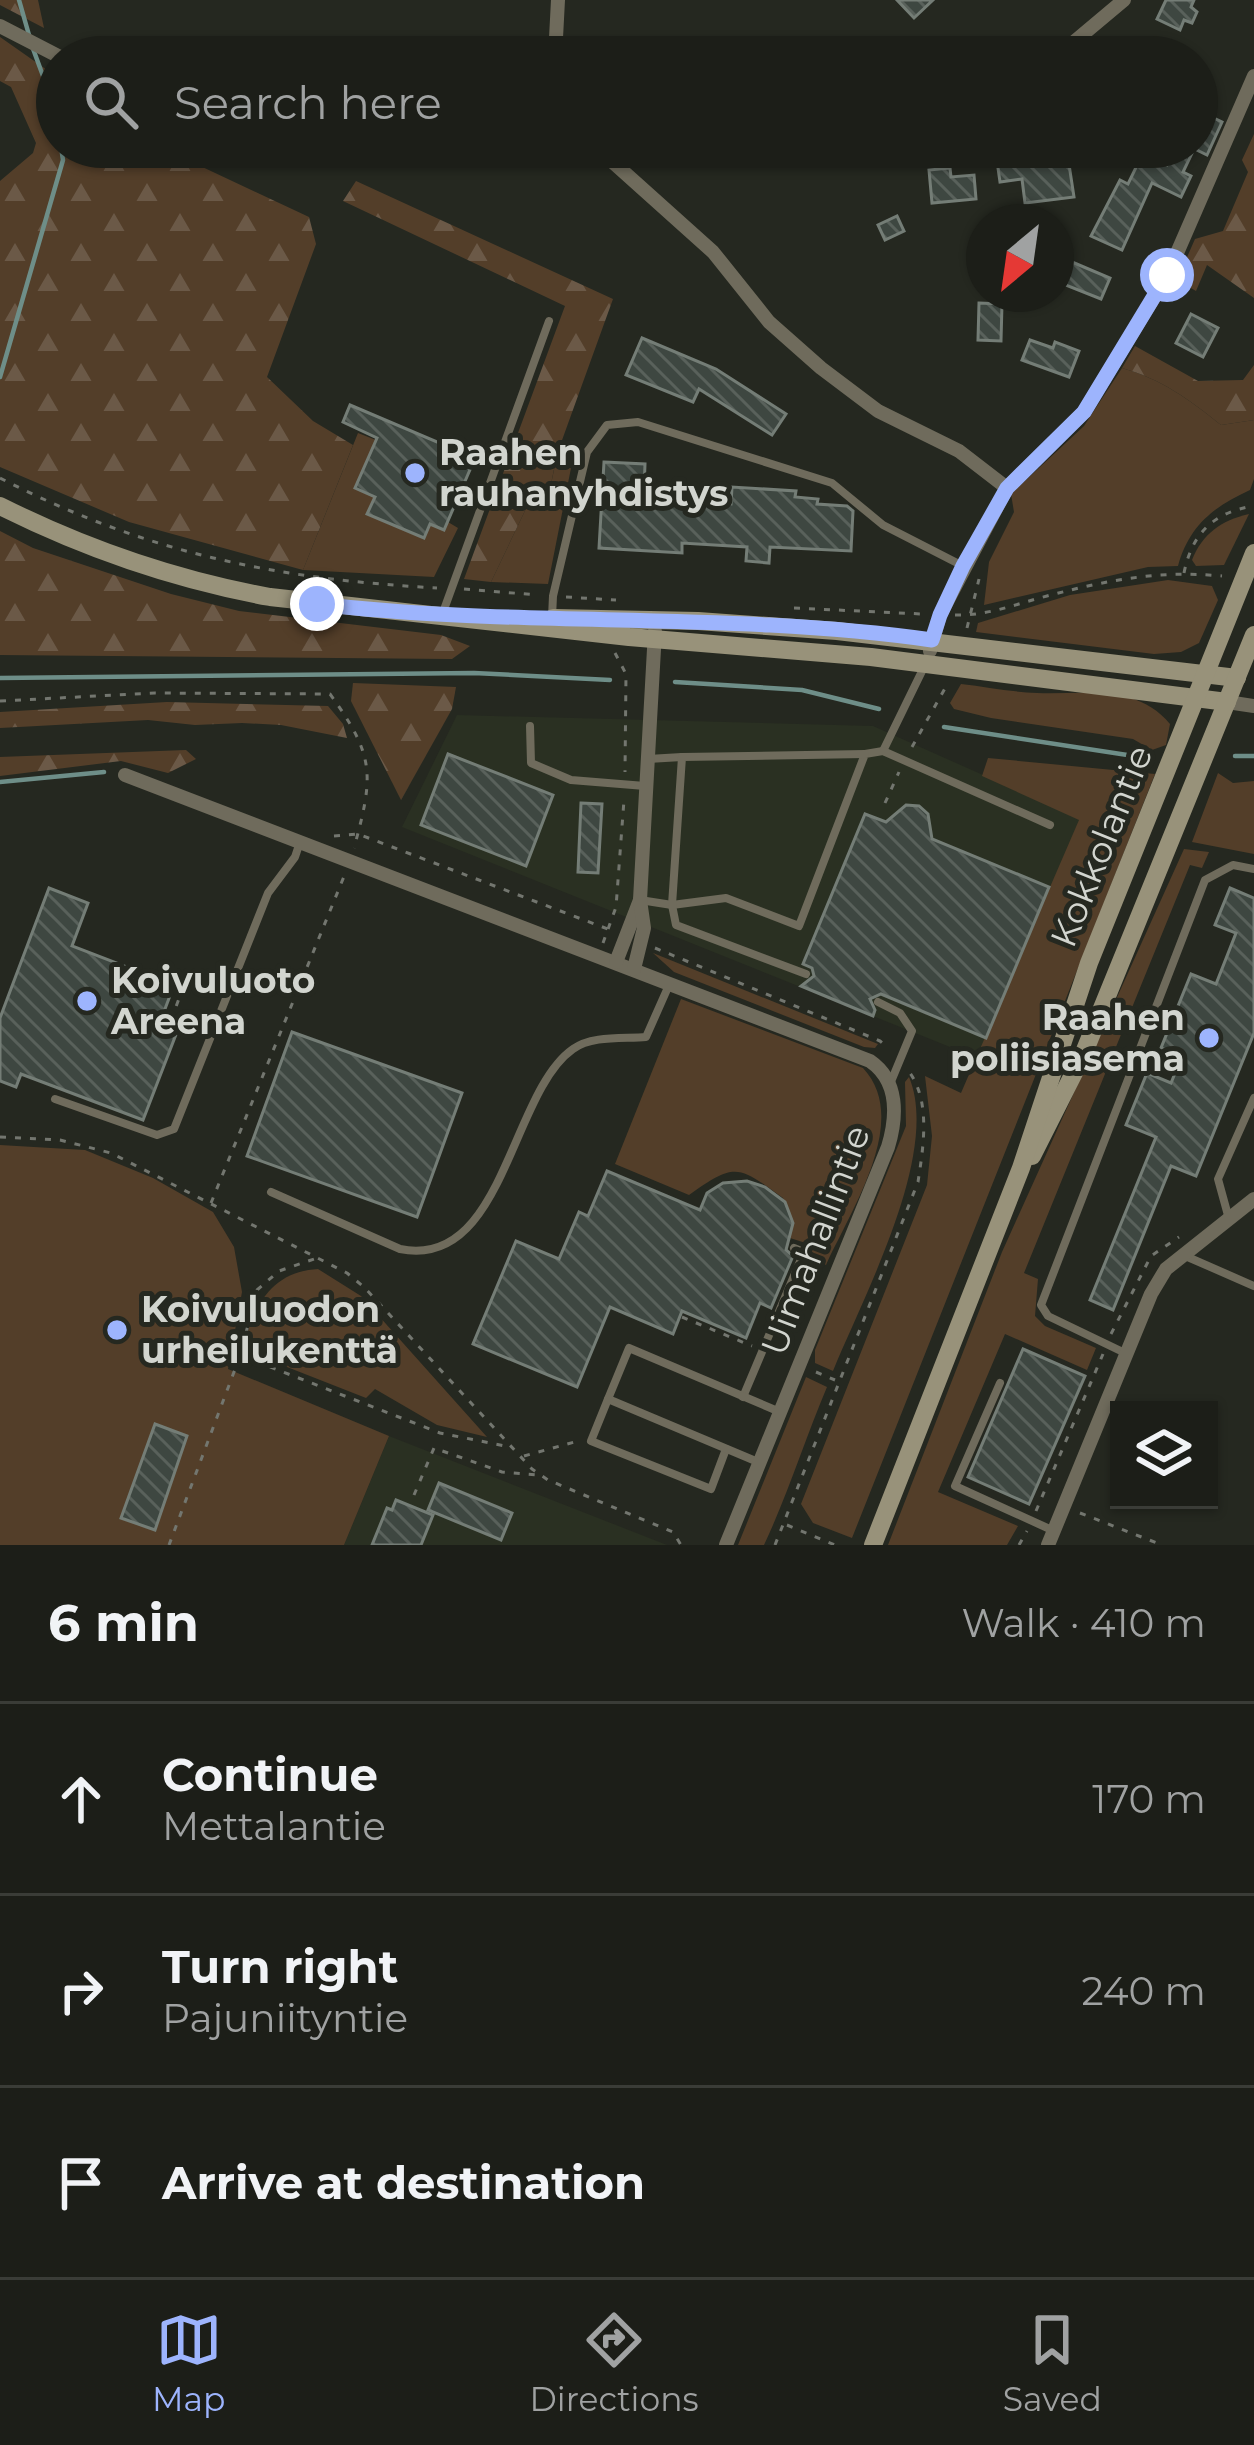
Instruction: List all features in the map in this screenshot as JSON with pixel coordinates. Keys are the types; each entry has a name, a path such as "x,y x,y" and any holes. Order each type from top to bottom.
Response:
{"street":[{"path":"556,36 557,0"},
{"path":"1081,36 1124,0"},
{"path":"0,26 36,46"},
{"path":"1218,158 1254,76"},
{"path":"619,168 713,252 769,322 821,368 878,411 959,452 1007,488"},
{"path":"926,664 940,615 1007,488 1084,412 1167,275 1214,168"},
{"path":"0,506 133,562 207,584 317,604 442,617 932,640 1245,679"},
{"name":"Kokkolantie","path":"873,1545 1021,1168 1089,963 1254,553"},
{"path":"655,629 1254,706"},
{"path":"634,969 642,943 640,900 655,629"},
{"name":"Kokkolantie","path":"1021,1168 1039,1148 1083,1055 1227,702 1245,679 1254,634"},
{"name":"Uimahallintie","path":"125,775 870,1061 885,1074 894,1108 888,1147 725,1545"},
{"path":"616,962 640,900"},
{"path":"1051,1538 1151,1294 1166,1268 1254,1199"}],"lane":[{"path":"442,617 549,320"},
{"path":"552,622 587,452 608,425 638,422 832,483 884,525 963,566"},
{"path":"883,751 926,664"},
{"path":"530,726 531,763 571,780 645,786"},
{"path":"647,759 883,751 1050,824"},
{"path":"640,900 672,904 726,898 799,926 865,754"},
{"path":"682,757 672,904 676,925 806,974"},
{"path":"55,1099 157,1135 174,1129 268,892 295,857 301,841"},
{"path":"1126,1354 1048,1316 1041,1305 1205,880 1233,865 1254,869"},
{"path":"271,1192 400,1249 435,1248 458,1235 497,1186 536,1099 560,1062 587,1042 646,1037 670,983"},
{"path":"878,1002 909,1021 912,1030 890,1084"},
{"path":"1230,1220 1218,1179 1254,1098"},
{"path":"743,1397 804,1252 794,1248"},
{"path":"1182,1254 1254,1286"},
{"path":"726,1449 711,1490 591,1441 629,1348 780,1412"},
{"path":"1000,1383 955,1486 1051,1538"},
{"path":"608,1400 759,1462"}],"path":[{"path":"0,478 110,527 195,555 302,578 635,601"},
{"path":"1184,572 1189,550 1202,530 1218,516 1254,506"},
{"path":"777,608 971,616 1102,582 1184,572 1224,577"},
{"path":"962,644 971,616"},
{"path":"885,802 948,686 953,668"},
{"path":"0,701 155,693 330,694 358,733 368,767 368,797 351,860 211,1203"},
{"path":"327,851 333,836 358,834 626,936"},
{"path":"642,943 880,1041 917,1082 924,1141 918,1183 775,1545"},
{"path":"171,1020 189,972"},
{"path":"0,1137 98,1149 318,1258 364,1287 540,1476"},
{"path":"170,1545 240,1356 257,1290 279,1271 318,1258"},
{"path":"682,1317 763,1350"},
{"path":"240,1356 440,1433 510,1447"},
{"path":"520,1457 566,1442 591,1441"},
{"path":"414,1495 434,1448 502,1472 540,1476 673,1532 681,1545"},
{"path":"1064,1506 1162,1545"},
{"path":"786,1524 835,1545"}],"shaded area":[{"path":"457,715 873,726 1084,820 985,1061 402,827"},
{"path":"389,1436 667,1545 344,1545"}],"green space":[{"path":"0,0 38,0 44,28 0,5"},
{"path":"0,37 36,62 36,143 11,87 0,81"},
{"path":"1254,134 1254,298 1207,265 1196,291 1177,280 1195,239 1223,231 1248,172 1242,160"},
{"path":"36,143 36,168 205,168 309,217 316,244 267,377 313,421 353,445 303,570 129,522 0,467 0,181 33,153"},
{"path":"356,181 613,299 557,454 549,494 532,496 491,582 464,579 565,306 343,201"},
{"path":"1135,346 1198,381 1243,380 1254,365 1254,420 1221,425 1174,391 1122,368"},
{"path":"1122,368 1174,391 1221,425 1254,420 1250,490 1204,519 1178,566 1148,567 984,605 989,562 1014,512 1011,494 1084,426"},
{"path":"358,433 376,440 355,487 375,497 368,514 423,538 430,524 444,530 448,522 458,528 434,577 303,570"},
{"path":"557,455 573,458 548,584 491,582 532,496 549,494"},
{"path":"1249,514 1224,565 1196,566 1192,560 1207,536 1222,524"},
{"path":"0,531 33,548 171,594 239,611 441,635 470,646 452,659 0,655"},
{"path":"1168,580 1212,586 1218,600 1199,643 1181,652 1154,654 976,632 978,623 1070,595"},
{"path":"353,683 456,687 452,709 401,800 351,701"},
{"path":"961,684 1125,697 1156,711 1170,724 1166,745 1152,750 1133,739 954,709 950,703"},
{"path":"167,702 328,706 343,724 347,738 281,725 148,720 0,728 0,712"},
{"path":"186,750 196,759 168,773 121,761 0,776 0,757"},
{"path":"988,758 1155,774 852,1538 813,1523 801,1504 927,1185 932,1136 925,1076 961,1093 1079,820 982,776"},
{"path":"1218,773 1233,783 1254,781 1254,854 1192,842"},
{"path":"1184,849 1209,852 1202,868 1190,865 1024,1273 1038,1279 1035,1316 1045,1326 1096,1348 1087,1370 1005,1334 938,1492 1018,1526 1007,1545 888,1545 1002,1252"},
{"path":"653,953 878,1044 864,1047 674,972"},
{"path":"681,999 863,1068 876,1089 881,1113 872,1166 826,1265 810,1257 812,1245 790,1238 783,1198 746,1174 727,1173 689,1195 615,1164"},
{"path":"909,1077 916,1108 907,1184 879,1265 833,1371 815,1363 815,1350 906,1126 905,1082"},
{"name":"Koivuluodon urheilukenttä","path":"0,1145 85,1150 153,1178 213,1212 234,1247 242,1292 228,1369 389,1436 344,1545 0,1545"},
{"path":"318,1269 361,1296 487,1437 437,1425 375,1389 366,1398 259,1356 248,1331 258,1307 282,1280"},
{"path":"806,1377 827,1387 781,1506 764,1545 738,1545"}],"building":[{"path":"897,0 933,0 914,18"},
{"path":"1166,0 1194,0 1191,7 1197,12 1192,23 1184,20 1180,30 1157,19"},
{"path":"950,168 951,177 974,175 976,199 932,203 929,170"},
{"path":"998,168 1070,168 1074,197 1025,203 1022,179 1000,182"},
{"path":"1136,168 1185,168 1183,172 1191,176 1181,197 1152,183 1122,250 1091,236 1120,180 1128,184"},
{"path":"897,216 904,231 885,240 878,225"},
{"path":"1074,263 1110,278 1101,299 1074,288"},
{"path":"979,312 1002,312 1001,341 978,340"},
{"path":"1191,314 1218,328 1203,357 1176,343"},
{"path":"642,338 716,369 786,414 772,435 699,389 693,402 626,375"},
{"path":"1030,340 1079,351 1069,377 1022,360"},
{"name":"Raahen rauhanyhdistys","path":"350,405 475,458 444,530 430,524 424,538 367,514 375,497 355,488 377,438 343,422"},
{"path":"604,462 645,464 644,491 668,493 668,500 731,504 732,487 796,491 795,497 818,499 817,504 847,506 853,511 851,551 770,547 769,563 746,561 747,547 682,543 682,553 599,548"},
{"path":"448,754 553,795 526,866 421,825"},
{"path":"581,803 602,804 598,873 578,872"},
{"path":"906,805 919,806 928,814 932,839 1049,887 986,1038 881,994 870,999 873,1016 801,986 814,976 812,968 803,964 865,814 886,822"},
{"name":"Koivuluoto Areena","path":"49,888 88,903 72,946 174,985 162,1017 180,1024 143,1120 21,1074 16,1087 0,1081 0,1018"},
{"path":"1230,888 1254,898 1254,1033 1196,1176 1171,1166 1113,1310 1090,1300 1156,1137 1126,1125 1147,1073 1171,1083 1182,1056 1161,1048 1191,974 1216,984 1236,933 1215,925"},
{"path":"292,1032 462,1093 417,1217 247,1156"},
{"path":"607,1171 700,1210 707,1193 723,1183 747,1181 785,1202 793,1223 786,1250 793,1256 771,1308 760,1303 746,1338 682,1311 673,1334 610,1307 577,1387 473,1344 516,1241 559,1259 579,1212 588,1216"},
{"path":"1023,1349 1085,1376 1029,1504 968,1477"},
{"path":"155,1424 187,1436 155,1530 121,1518"},
{"path":"439,1483 512,1513 501,1540 428,1510"},
{"path":"396,1500 433,1515 421,1545 372,1545 387,1508 392,1510"}],"waterway":[{"path":"19,0 29,35"},
{"path":"32,46 36,57"},
{"path":"0,377 61,168"},
{"path":"0,678 474,673 610,680"},
{"path":"675,682 802,690 879,709"},
{"path":"944,727 1147,758"},
{"path":"1235,756 1254,756"},
{"path":"0,782 104,772"}],"place":[{"name":"Raahen rauhanyhdistys","path":"415,473"},
{"name":"Koivuluoto Areena","path":"87,1001"},
{"name":"Raahen poliisiasema","path":"1209,1038"},
{"name":"Koivuluodon urheilukenttä","path":"117,1330"}],"route":[{"path":"317,604 442,617 698,621 932,640 963,566 1007,488 1084,412 1167,275"}]}
